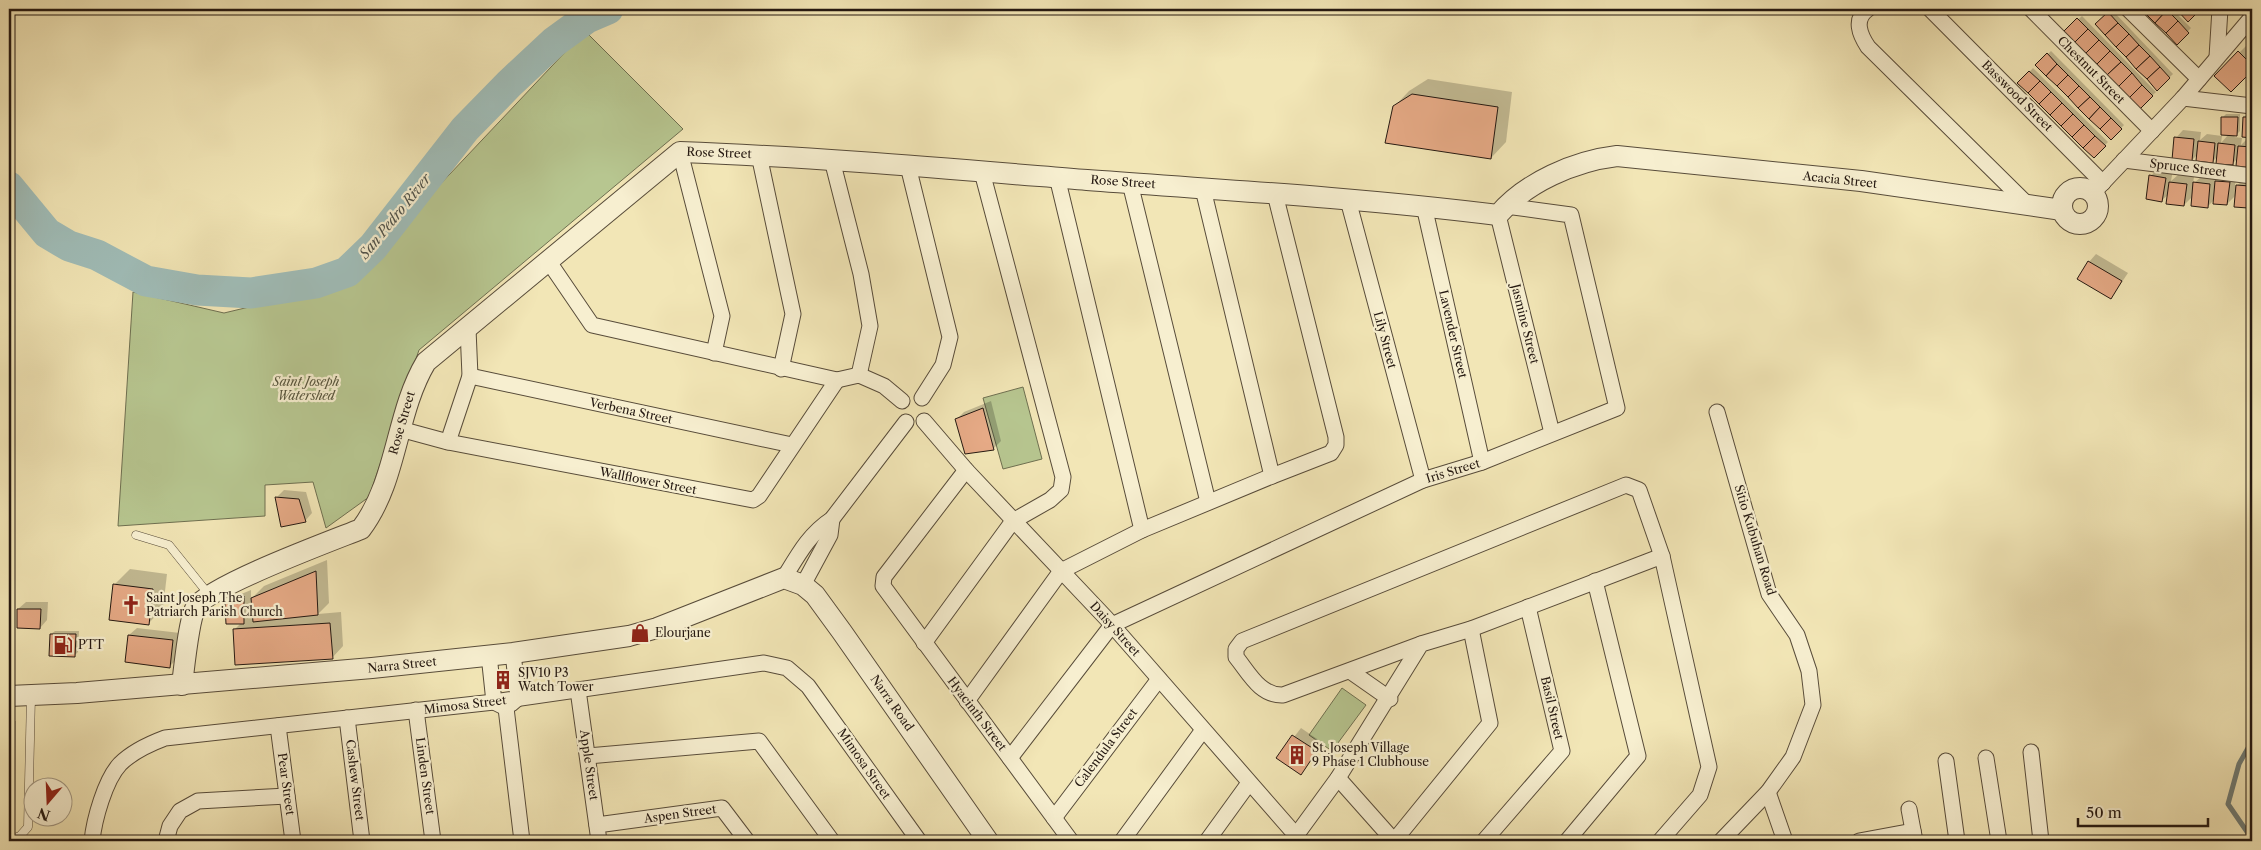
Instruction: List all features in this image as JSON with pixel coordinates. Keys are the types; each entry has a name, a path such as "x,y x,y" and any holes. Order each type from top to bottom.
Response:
{"street":[{"path":"1868,9 1864,12 1859,22 1860,36 1868,46 2026,204"},
{"name":"Basswood Street","path":"1930,9 2098,188"},
{"name":"Chestnut Street","path":"2031,9 2152,131"},
{"path":"2128,9 2199,79"},
{"path":"2217,57 2220,9"},
{"path":"2098,188 2097,212 2088,222 2082,224 2070,221 2062,210 2064,197 2074,188 2098,188 2182,98 2217,57 2250,26"},
{"path":"2182,98 2252,106"},
{"path":"680,152 722,316 714,353"},
{"name":"Rose Street","path":"182,685 188,642 196,607 210,596 238,580 361,529 371,516 384,486 410,390 426,362 550,262 680,152 759,154 1424,206 1502,210"},
{"path":"759,154 793,314 781,369"},
{"name":"Acacia Street","path":"1502,210 1556,172 1598,158 1617,156 1861,181 2062,210"},
{"path":"832,160 861,274 870,326 859,375"},
{"name":"Spruce Street","path":"2124,160 2252,176"},
{"path":"908,166 950,337 942,365 922,398"},
{"path":"924,642 1013,521 1050,500 1061,490 1063,477 982,172"},
{"path":"1057,177 1142,530"},
{"path":"1130,183 1208,502"},
{"path":"1203,189 1272,476"},
{"path":"967,701 1061,571 1142,530 1330,453 1336,445 1336,436 1275,194"},
{"name":"Lily Street","path":"1348,200 1423,480"},
{"name":"Lavender Street","path":"1424,206 1482,462"},
{"name":"Iris Street","path":"1112,625 1423,480 1482,462 1616,408 1571,215 1502,210"},
{"name":"Jasmine Street","path":"1502,210 1552,433"},
{"path":"550,262 592,325 781,369 837,380 859,375 884,386 902,401"},
{"path":"448,442 470,376 468,329"},
{"name":"Verbena Street","path":"470,376 792,445"},
{"name":"Wallflower Street","path":"400,429 448,442 753,500 759,496 837,380"},
{"path":"914,395 922,398 929,409 924,421 915,425 906,422 899,410 902,401 914,395"},
{"name":"Sitio Kubuhan Road","path":"1717,412 1769,594 1797,635 1809,671 1812,705 1793,757 1768,792 1721,841"},
{"name":"Daisy Street","path":"924,421 966,470 1112,625 1249,782 1296,839"},
{"path":"784,578 805,543 819,528 832,519 906,422"},
{"name":"Hyacinth Street","path":"966,470 884,577 883,586 1071,841"},
{"path":"1660,841 1700,795 1709,767 1662,556 1639,490 1626,485 1242,641 1236,649 1236,657 1264,691 1272,695 1283,695 1421,644 1471,629 1662,556"},
{"path":"803,586 830,535 832,519"},
{"name":"Narra Road","path":"784,578 803,586 814,595 988,841"},
{"name":"Narra Street","path":"9,696 182,685 489,656 629,636 657,628 784,578"},
{"path":"1567,841 1638,756 1594,581"},
{"name":"Basil Street","path":"1484,841 1562,751 1528,607"},
{"path":"1010,758 1112,625"},
{"path":"1338,778 1394,841 1490,723 1471,629"},
{"path":"1296,839 1390,699 1421,644"},
{"path":"506,703 513,653"},
{"path":"489,656 506,703 522,841"},
{"name":"Mimosa Street","path":"92,841 102,800 120,764 150,744 165,738 416,710 506,703 578,690 764,663 787,668 808,686 919,841"},
{"path":"1350,671 1390,699"},
{"name":"Calendula Street","path":"1054,818 1159,679"},
{"name":"Apple Street","path":"578,690 599,841"},
{"name":"Linden Street","path":"416,710 433,841"},
{"name":"Cashew Street","path":"347,718 362,841"},
{"name":"Pear Street","path":"278,726 293,841"},
{"path":"1122,841 1203,730"},
{"path":"588,756 759,741 832,841"},
{"path":"2031,752 2041,841"},
{"path":"1986,758 1999,841"},
{"path":"1946,761 1956,841"},
{"path":"1207,841 1249,782"},
{"path":"1768,792 1785,841"},
{"path":"166,841 170,826 180,811 198,801 287,796"},
{"name":"Aspen Street","path":"597,825 722,808 747,841"},
{"path":"1860,841 1914,836 1909,809"}],"lane":[{"path":"136,535 169,545 210,596"},
{"path":"9,840 20,836 28,827 31,696"}],"green space":[{"name":"Saint Joseph Watershed","path":"585,31 683,129 419,350 369,497 326,528 313,482 265,485 265,516 118,526 133,292 224,313 346,284"},
{"path":"1023,387 1042,459 1003,469 983,398"},
{"path":"1342,688 1366,705 1332,751 1309,735"}],"building":[{"path":"2146,9 2167,10 2155,23 2143,11"},
{"path":"2197,9 2199,11 2188,22 2177,10"},
{"path":"2167,10 2178,21 2166,33 2155,23"},
{"path":"2108,12 2118,23 2105,35 2095,24"},
{"path":"2077,18 2088,29 2075,42 2064,31"},
{"path":"2178,21 2189,33 2177,45 2166,33"},
{"path":"2118,23 2129,34 2116,47 2105,35"},
{"path":"2088,29 2099,40 2086,53 2075,42"},
{"path":"2129,34 2139,45 2126,57 2116,47"},
{"path":"2099,40 2110,51 2097,64 2086,53"},
{"path":"2139,45 2150,56 2136,69 2126,57"},
{"path":"2110,51 2121,62 2107,75 2097,64"},
{"path":"2238,51 2252,65 2252,71 2231,92 2214,76"},
{"path":"2047,53 2057,64 2046,76 2035,65"},
{"path":"2150,56 2160,67 2147,79 2136,69"},
{"path":"2121,62 2132,73 2118,87 2107,75"},
{"path":"2057,64 2068,75 2057,86 2046,76"},
{"path":"2160,67 2170,78 2157,91 2147,79"},
{"path":"2029,71 2040,81 2028,93 2017,83"},
{"path":"2132,73 2142,85 2129,98 2118,87"},
{"path":"2068,75 2079,86 2068,97 2057,86"},
{"path":"2040,81 2051,92 2039,104 2028,93"},
{"path":"2142,85 2153,96 2140,109 2129,98"},
{"path":"2079,86 2090,97 2078,108 2068,97"},
{"path":"2051,92 2062,103 2050,115 2039,104"},
{"path":"1412,94 1498,107 1491,159 1385,143 1393,106"},
{"path":"2090,97 2100,107 2089,119 2078,108"},
{"path":"2062,103 2073,114 2061,126 2050,115"},
{"path":"2100,107 2111,118 2100,129 2089,119"},
{"path":"2073,114 2084,125 2072,137 2061,126"},
{"path":"2221,117 2238,117 2237,136 2221,135"},
{"path":"2243,117 2252,117 2252,138 2242,137"},
{"path":"2111,118 2122,129 2111,140 2100,129"},
{"path":"2084,125 2095,136 2083,148 2072,137"},
{"path":"2095,136 2106,146 2094,158 2083,148"},
{"path":"2174,137 2194,139 2192,161 2172,160"},
{"path":"2198,141 2215,143 2213,163 2196,161"},
{"path":"2218,143 2235,145 2233,165 2216,164"},
{"path":"2238,146 2252,147 2252,168 2236,166"},
{"path":"2149,175 2166,178 2162,202 2146,199"},
{"path":"2215,181 2230,182 2227,205 2213,204"},
{"path":"2169,182 2187,184 2184,206 2166,204"},
{"path":"2193,182 2210,184 2208,208 2191,206"},
{"path":"2236,185 2250,186 2248,208 2234,207"},
{"path":"2088,261 2122,281 2111,299 2077,279"},
{"path":"983,408 994,450 965,454 955,419"},
{"path":"275,497 299,499 306,522 281,527"},
{"path":"316,571 318,615 253,622 251,598"},
{"name":"Saint Joseph The Patriarch Parish Church","path":"113,584 153,589 149,625 109,620"},
{"path":"244,596 244,624 226,624 225,604"},
{"path":"17,609 41,609 40,629 17,628"},
{"path":"330,623 333,659 235,665 233,629"},
{"name":"PTT","path":"50,634 76,634 75,657 49,656"},
{"path":"128,635 173,640 170,668 125,662"},
{"name":"SJV10 P3 Watch Tower","path":"508,672 510,687 499,688 497,673"},
{"name":"St. Joseph Village 9 Phase 1 Clubhouse","path":"1292,735 1317,751 1301,775 1276,758"}],"waterway":[{"name":"San Pedro River","path":"9,187 47,233 69,246 97,255 146,281 197,290 251,293 316,283 347,272 373,247 465,129 509,84 554,42 587,18 608,9"},
{"path":"2252,651 2250,653 2252,660"},
{"path":"2252,741 2239,764 2228,804 2252,839"}],"place":[{"name":"Saint Joseph The Patriarch Parish Church","path":"131,605"},
{"name":"Elourjane","path":"640,633"},
{"name":"PTT","path":"63,645"},
{"name":"SJV10 P3 Watch Tower","path":"503,680"},
{"name":"St. Joseph Village 9 Phase 1 Clubhouse","path":"1297,755"}]}
